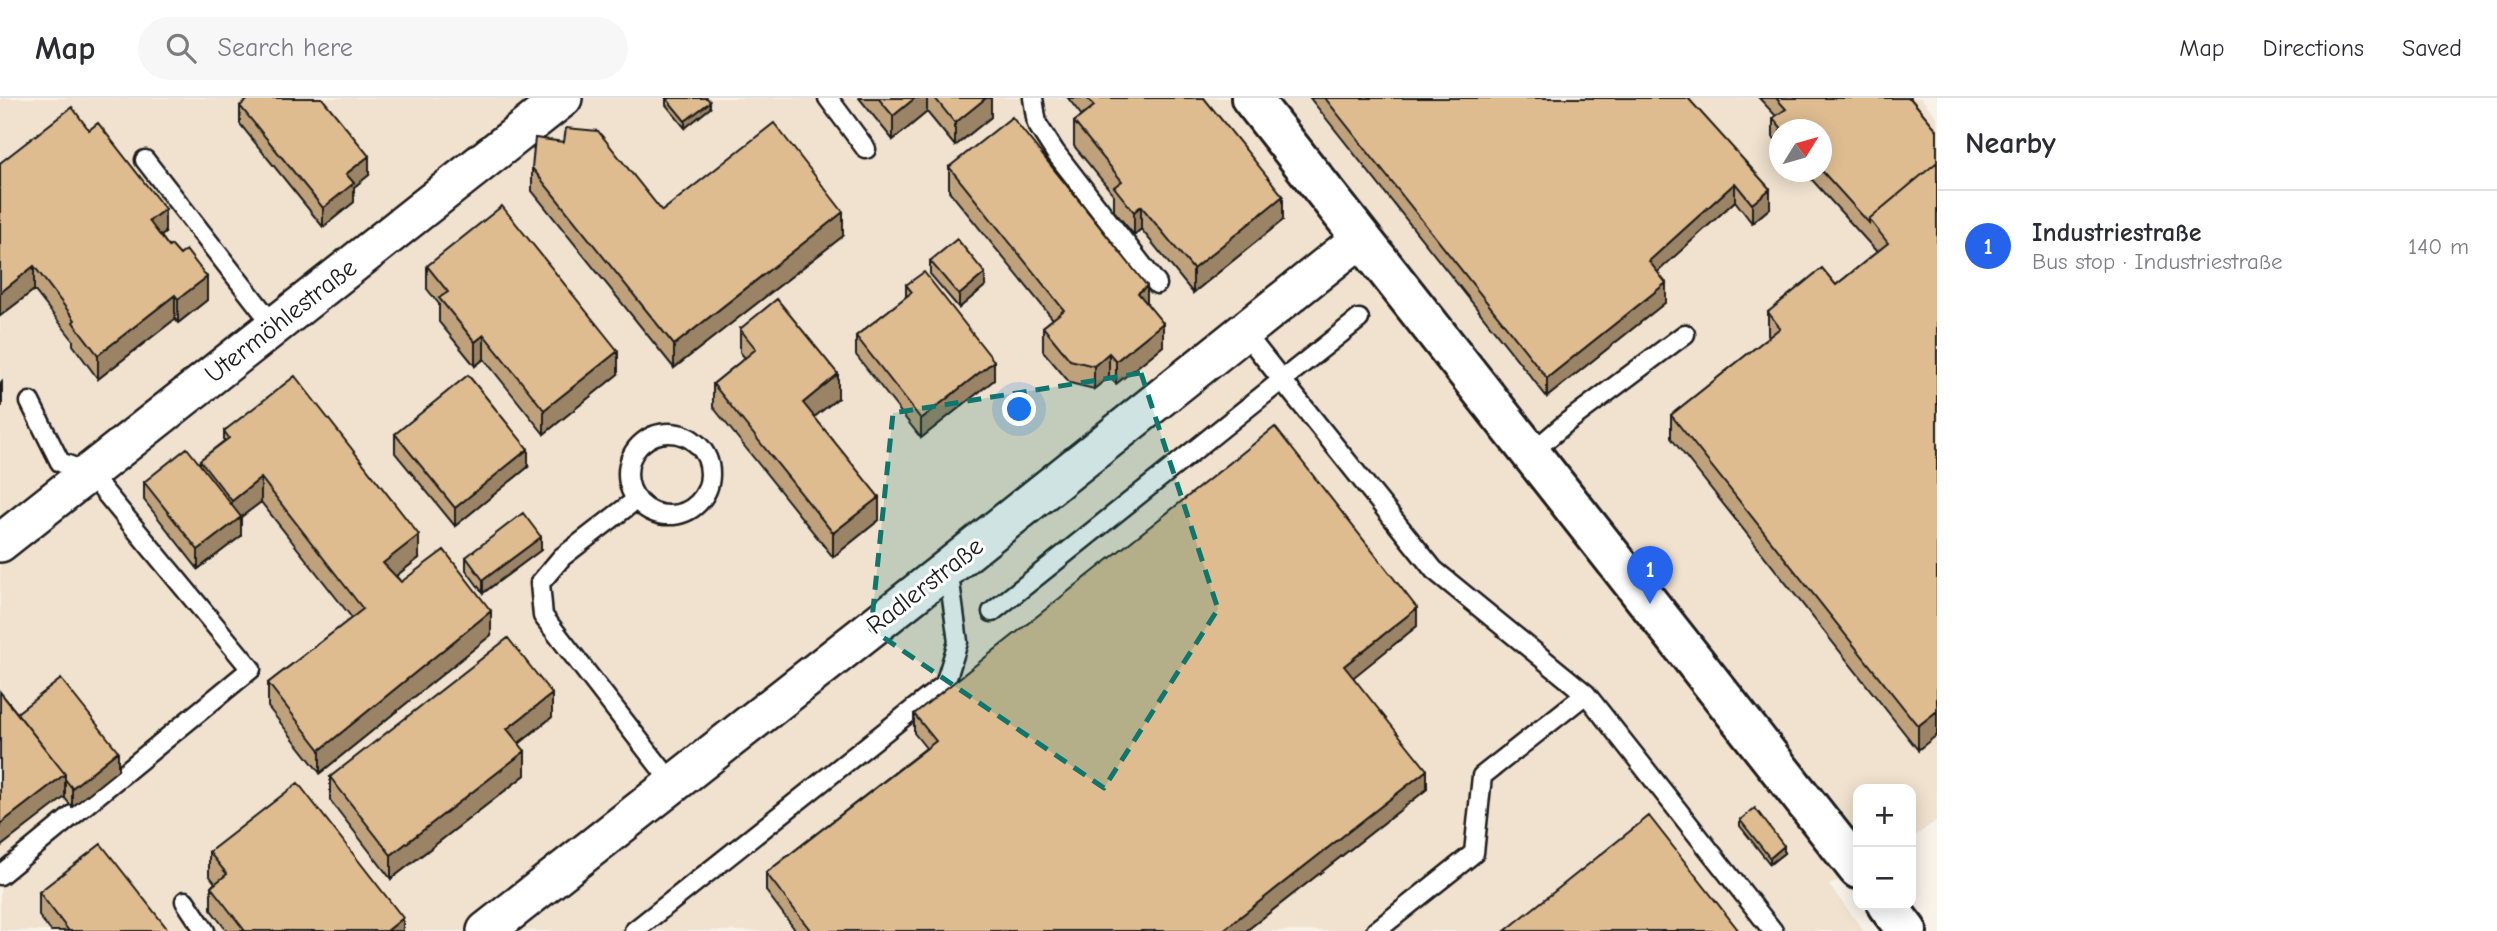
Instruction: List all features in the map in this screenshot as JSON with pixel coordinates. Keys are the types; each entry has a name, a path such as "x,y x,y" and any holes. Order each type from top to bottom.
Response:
{"street":[{"name":"Utermöhlestraße","path":"0,543 563,98"},
{"path":"1251,98 1853,863"},
{"name":"Radlerstraße","path":"486,931 948,568 1361,238"},
{"path":"1890,910 1907,931"}],"lane":[{"path":"828,98 866,149"},
{"path":"1033,98 1037,124 1055,152 1157,284"},
{"path":"145,160 274,326"},
{"path":"992,612 1359,319"},
{"path":"1244,332 1434,570 1586,694 1773,931"},
{"path":"1531,453 1566,423 1685,334"},
{"path":"0,875 251,669 89,473 61,462 30,402"},
{"path":"674,432 690,437 702,448 709,462 710,479 705,494 695,506 680,514 664,515 649,510 637,499 629,485 628,468 633,453 644,441 658,434 674,432"},
{"path":"637,499 562,557 540,583 543,616 673,784"},
{"path":"634,931 945,684 958,642 948,568"},
{"path":"1376,931 1474,853 1482,776 1586,694"},
{"path":"185,901 205,931"}],"highlighted area":[{"path":"1141,373 1218,609 1104,788 871,629 893,413"}],"shaded area":[{"path":"2,98 1921,98 1937,117 1937,820 1916,835 1916,784 1853,784 1853,873 1829,885 1864,931 0,931"}],"building":[{"path":"250,98 322,98 369,156 346,174 354,183 323,208 240,106"},
{"path":"666,98 707,98 710,102 685,121"},
{"path":"878,98 915,98 893,116"},
{"path":"935,98 986,98 955,123"},
{"path":"1087,98 1204,98 1283,196 1193,269 1141,206 1134,212 1114,187 1122,181 1074,122 1094,106"},
{"path":"1325,98 1688,98 1770,189 1752,204 1735,183 1649,261 1666,283 1547,378"},
{"path":"1776,98 1910,98 1937,130 1937,165 1936,163 1869,219 1869,223 1832,182 1832,119 1773,118 1786,109"},
{"path":"72,107 89,130 98,123 165,209 149,221 169,247 171,245 180,255 186,250 207,277 178,299 175,295 98,355 34,266 0,293 0,163"},
{"path":"1012,117 1147,286 1138,293 1163,323 1116,361 1109,353 1094,366 1070,360 1043,327 1064,310 949,167"},
{"path":"774,123 843,212 674,345 532,168 535,138 564,142 566,128 598,131 662,211"},
{"path":"1936,163 1937,711 1918,726 1671,415 1780,328 1768,312 1822,268 1836,285 1888,243 1869,219"},
{"path":"502,206 618,351 544,410 484,335 475,342 439,298 448,292 427,266"},
{"path":"957,239 985,273 959,295 930,261"},
{"path":"924,272 994,361 921,419 856,336 912,292 906,285"},
{"path":"777,299 838,374 803,403 879,497 833,533 713,384 756,349 740,329"},
{"path":"468,375 528,449 455,508 395,434"},
{"path":"295,376 419,535 383,563 401,582 444,550 491,611 320,750 268,683 363,609 261,478 232,501 200,460 229,438 224,431"},
{"path":"1275,427 1417,608 1344,666 1427,770 1222,931 811,931 766,873 936,741 914,714"},
{"path":"187,448 241,517 198,550 144,482"},
{"path":"523,513 541,537 483,580 466,557"},
{"path":"508,638 552,694 507,729 525,751 391,855 330,777"},
{"path":"61,679 118,751 72,788 65,779 65,774 17,713"},
{"path":"0,692 65,774 0,824"},
{"path":"298,783 403,918 387,931 245,931 211,887 227,874 209,852"},
{"path":"1755,808 1784,846 1770,858 1740,820"},
{"path":"1649,816 1739,931 1505,931"},
{"path":"101,844 169,931 69,931 39,892"}],"place":[{"name":"Industriestraße","path":"1650,604"}]}
